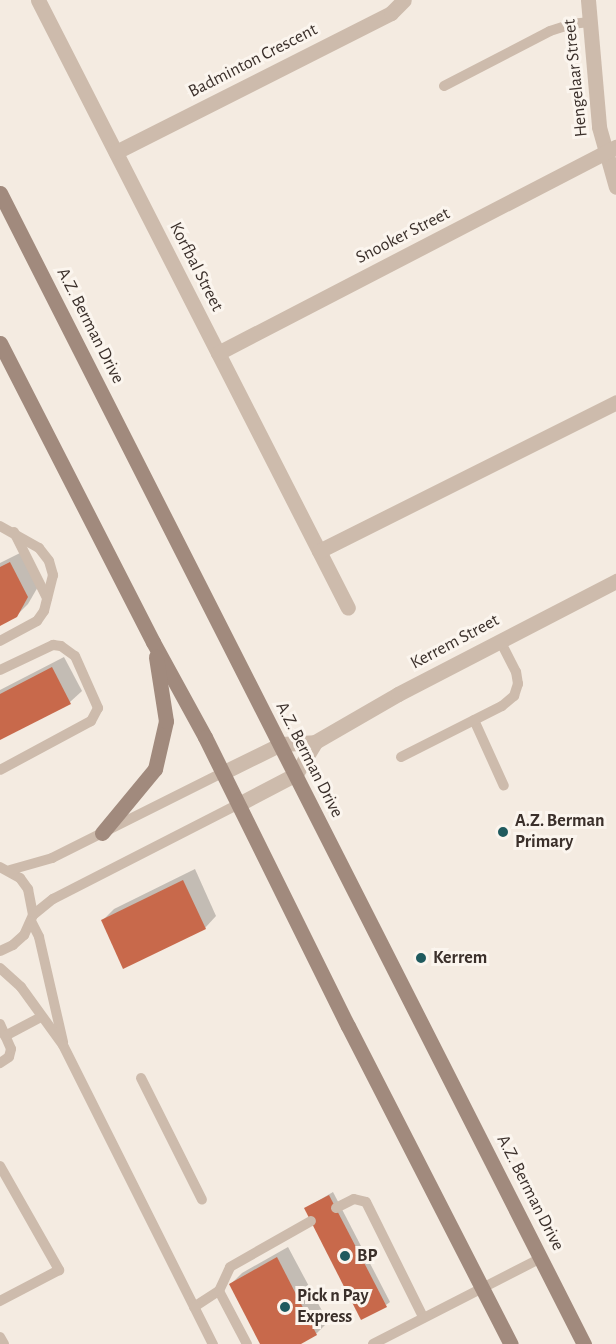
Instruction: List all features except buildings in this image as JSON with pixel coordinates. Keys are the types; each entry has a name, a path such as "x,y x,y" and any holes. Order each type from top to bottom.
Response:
{"main road":[{"name":"A.Z. Berman Drive","path":"0,193 584,1344"},
{"path":"0,343 222,773 511,1344"},
{"path":"102,833 155,769 162,746 166,721 153,642"}],"street":[{"name":"Badminton Crescent","path":"116,152 391,13 404,0"},
{"name":"Hengelaar Street","path":"588,0 599,127 610,150 616,187"},
{"name":"Korfbal Street","path":"45,2 116,152 348,608"},
{"name":"Snooker Street","path":"218,353 610,150"},
{"path":"319,551 616,402"},
{"name":"Kerrem Street","path":"222,773 281,744 315,742 500,640 616,581"},
{"path":"237,805 296,774 315,742"}],"lane":[{"path":"444,86 550,31 571,24 590,22"},
{"path":"0,526 39,548 49,561 52,575 44,611 37,621 0,641"},
{"path":"14,532 47,598"},
{"path":"401,757 502,706 514,696 518,684 516,672 500,640"},
{"path":"0,670 53,645 68,648 75,656 98,708 91,722 0,770"},
{"path":"474,720 504,786"},
{"path":"3,867 44,862 222,773"},
{"path":"0,951 13,945 24,935 32,918 52,899 237,805"},
{"path":"3,867 28,889 32,918 39,937 63,1045"},
{"path":"0,968 21,987 63,1045 213,1344"},
{"path":"5,1036 41,1017"},
{"path":"0,1024 11,1053 0,1063"},
{"path":"141,1078 202,1200"},
{"path":"0,1166 59,1270 0,1301"},
{"path":"336,1208 354,1199 366,1202 423,1317"},
{"path":"194,1307 219,1291 230,1267 311,1221"},
{"path":"373,1344 541,1258"},
{"path":"219,1291 247,1344"},
{"path":"0,1337 4,1344"}],"place":[{"name":"A.Z. Berman Primary","path":"503,832"},
{"name":"Kerrem","path":"421,958"},
{"name":"BP","path":"345,1256"},
{"name":"Pick n Pay Express","path":"285,1307"}]}
